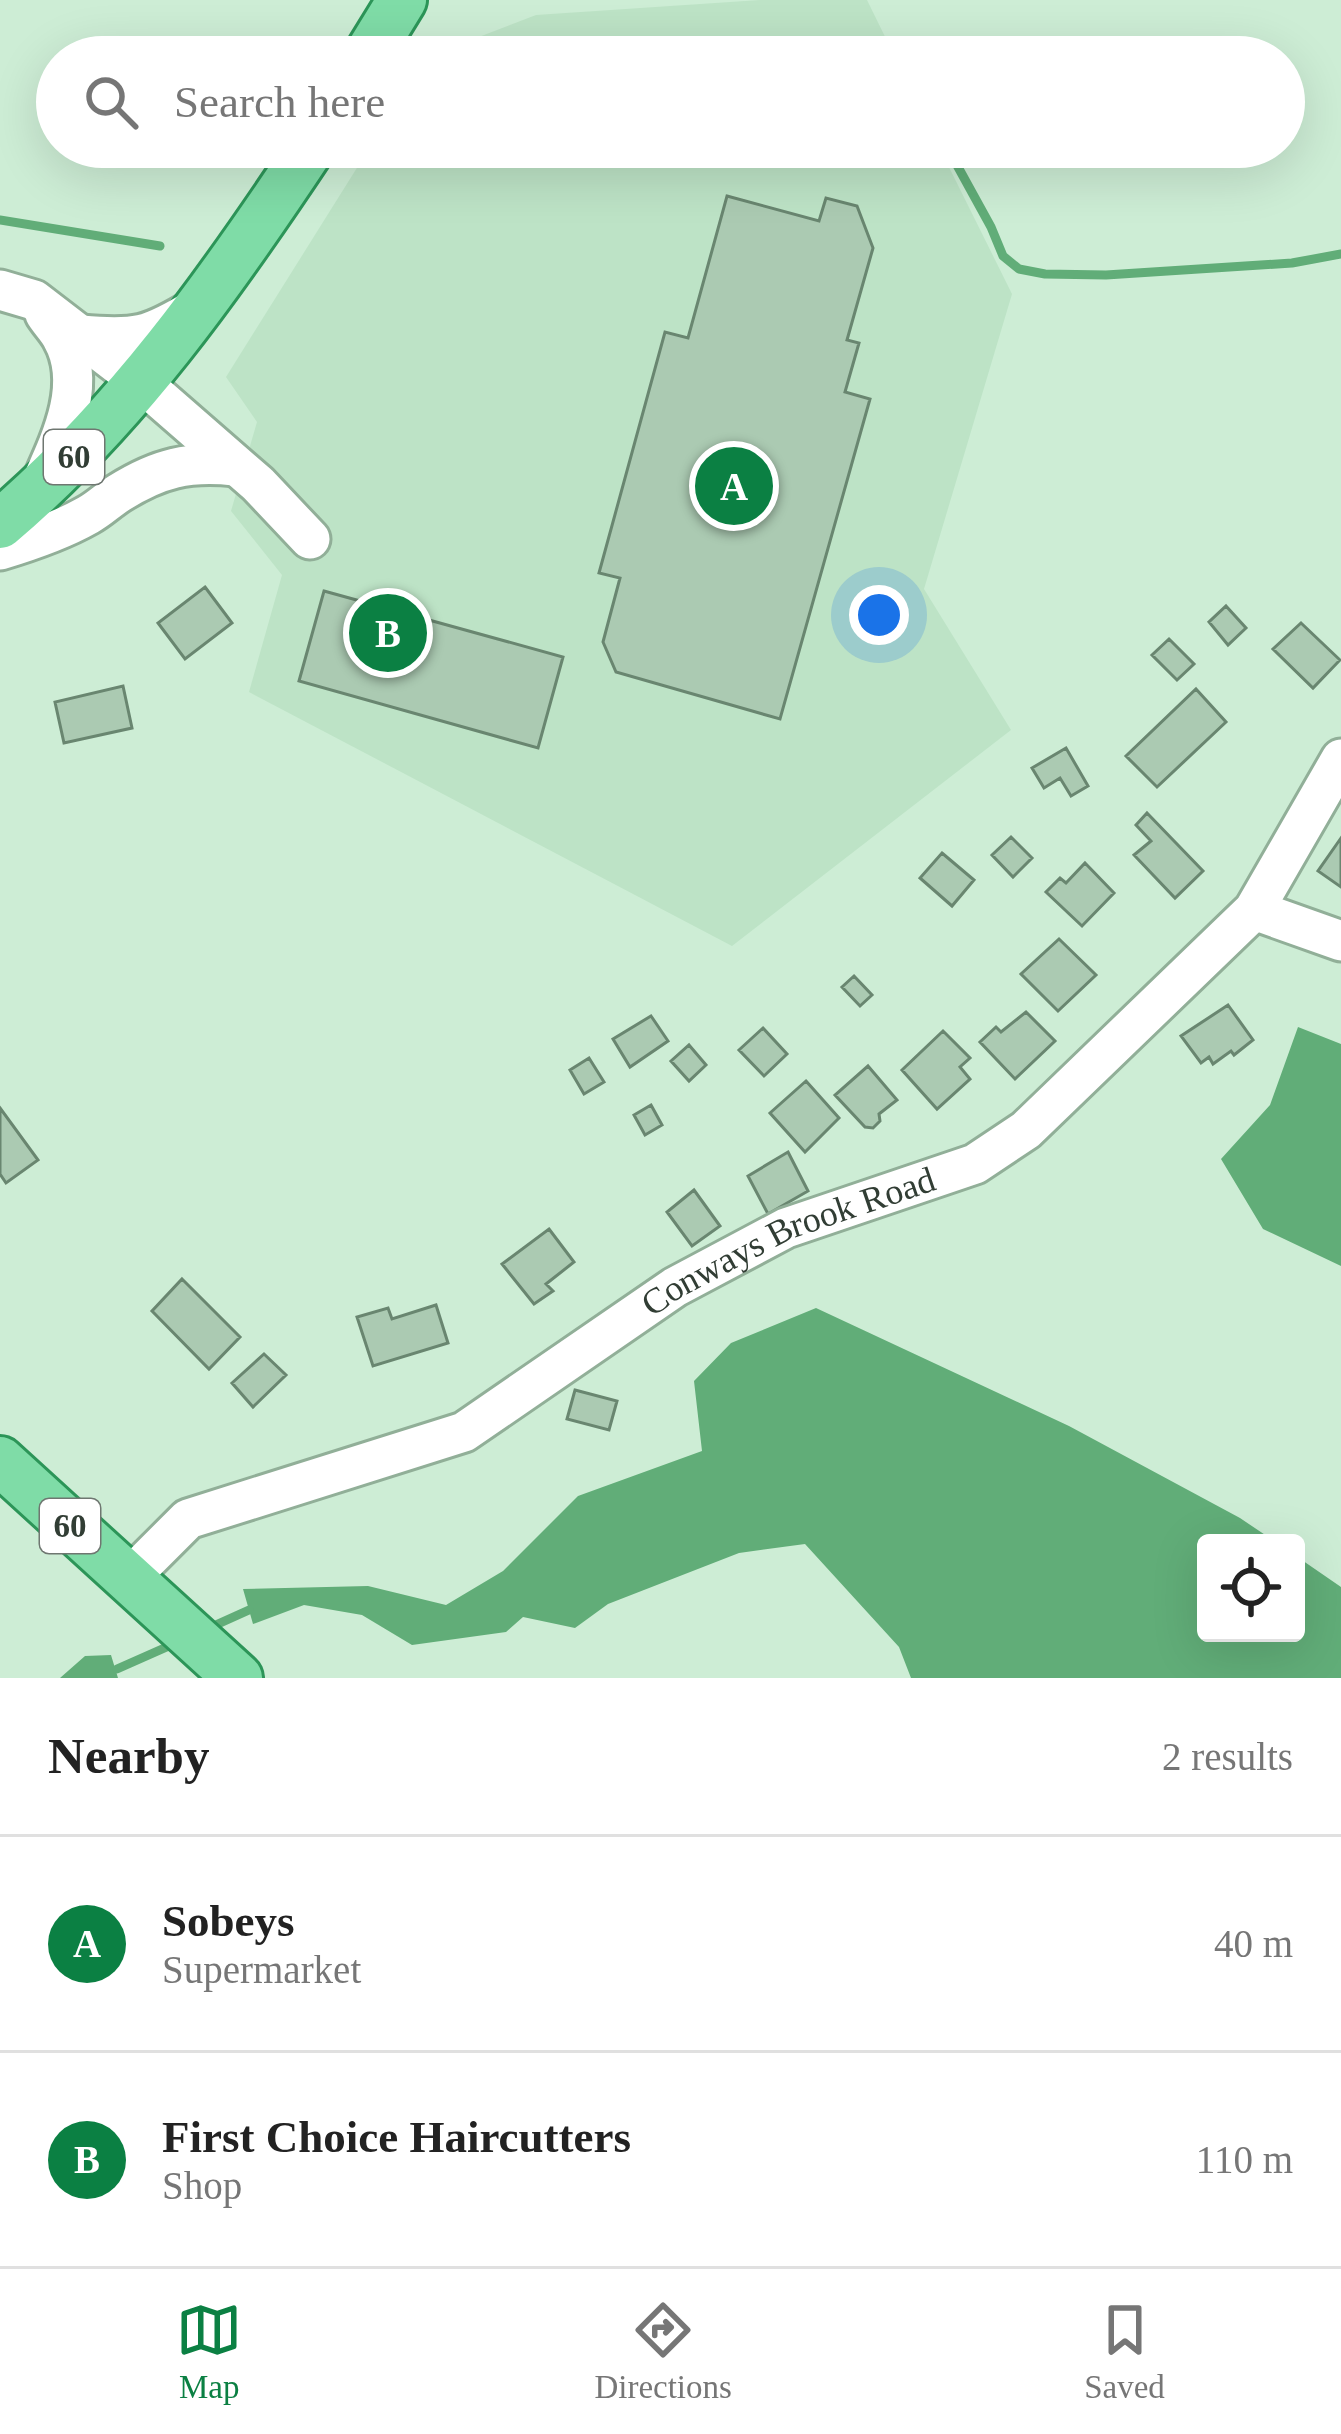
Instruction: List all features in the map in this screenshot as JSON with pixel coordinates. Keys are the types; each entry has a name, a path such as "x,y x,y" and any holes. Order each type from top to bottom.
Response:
{"main road":[{"path":"381,36 402,0"},
{"name":"60","path":"18,509 80,451 142,382 206,302 297,168"},
{"name":"60","path":"0,1461 222,1664"}],"street":[{"path":"17,295 81,335 142,382 280,505 310,538"},
{"path":"17,295 64,340 72,369 72,399 61,441 18,509"},
{"path":"81,335 121,339 161,329 206,302"},
{"path":"0,550 73,522 149,476 180,465 235,466"},
{"name":"Conways Brook Road","path":"135,1585 188,1519 464,1432 675,1287 786,1228 975,1164 1026,1130 1254,910 1341,759"},
{"path":"1254,910 1341,941"}],"shaded area":[{"path":"760,0 867,0 885,36 482,36 536,15"},
{"path":"357,168 949,168 1012,294 924,589 1011,730 732,946 249,692 282,575 231,511 257,422 226,377"},
{"path":"1298,1027 1341,1044 1341,1266 1263,1229 1221,1159 1270,1105"},
{"path":"816,1308 1069,1426 1240,1518 1264,1534 1197,1534 1197,1642 1305,1642 1305,1562 1341,1587 1341,1678 911,1678 899,1647 805,1544 739,1553 608,1604 575,1628 523,1617 506,1632 412,1645 362,1615 304,1605 253,1624 243,1589 368,1586 446,1605 503,1571 578,1496 702,1451 694,1381 731,1343"},
{"path":"111,1655 118,1678 60,1678 85,1656"}],"building":[{"path":"727,196 819,221 826,198 857,206 873,248 847,340 859,343 845,392 870,399 780,719 616,672 603,642 620,578 599,573 665,332 688,338"},
{"path":"205,587 232,623 185,659 158,623"},
{"path":"324,591 563,657 538,748 299,681"},
{"path":"1226,606 1246,628 1228,645 1209,622"},
{"path":"1301,623 1340,660 1313,688 1273,649"},
{"path":"1169,639 1194,664 1177,680 1152,655"},
{"path":"123,686 132,728 64,743 55,702"},
{"path":"1196,689 1226,722 1157,787 1126,756"},
{"path":"1066,748 1088,786 1071,796 1060,778 1044,788 1032,768"},
{"path":"1147,813 1203,871 1175,898 1134,855 1151,841 1136,825"},
{"path":"1011,837 1032,858 1013,877 992,855"},
{"path":"1341,838 1341,887 1318,871"},
{"path":"942,853 974,880 952,906 920,878"},
{"path":"1085,863 1114,893 1082,926 1046,892 1060,878 1066,883"},
{"path":"1059,939 1096,975 1058,1011 1021,974"},
{"path":"854,976 872,995 860,1006 842,987"},
{"path":"1228,1005 1253,1040 1234,1055 1231,1051 1213,1064 1209,1057 1201,1063 1181,1036"},
{"path":"1026,1012 1055,1041 1015,1079 980,1042 996,1027 1001,1032"},
{"path":"651,1016 668,1041 630,1067 613,1039"},
{"path":"763,1028 787,1054 764,1076 739,1050"},
{"path":"943,1031 970,1058 960,1067 970,1079 937,1109 902,1070"},
{"path":"689,1045 706,1065 689,1081 671,1061"},
{"path":"589,1058 604,1082 584,1094 570,1070"},
{"path":"868,1066 897,1100 879,1114 880,1121 873,1128 865,1127 835,1095"},
{"path":"806,1081 839,1118 805,1152 770,1113"},
{"path":"651,1105 662,1125 645,1135 634,1115"},
{"path":"0,1108 38,1160 6,1183 0,1174"},
{"path":"788,1152 808,1191 768,1214 748,1176"},
{"path":"694,1190 720,1226 692,1246 667,1212"},
{"path":"549,1229 574,1262 546,1284 553,1291 534,1304 502,1264"},
{"path":"182,1279 240,1337 209,1369 152,1311"},
{"path":"436,1305 448,1343 373,1366 357,1317 388,1308 392,1319"},
{"path":"264,1354 286,1375 253,1407 232,1383"},
{"path":"575,1390 617,1401 609,1430 567,1419"}],"waterway":[{"path":"959,168 1003,256 1019,269 1106,275 1292,263 1341,254"},
{"path":"0,220 160,246"},
{"path":"209,1628 249,1610"},
{"path":"117,1669 178,1642"}],"place":[{"name":"Sobeys","path":"734,486"},
{"name":"First Choice Haircutters","path":"388,633"}]}
